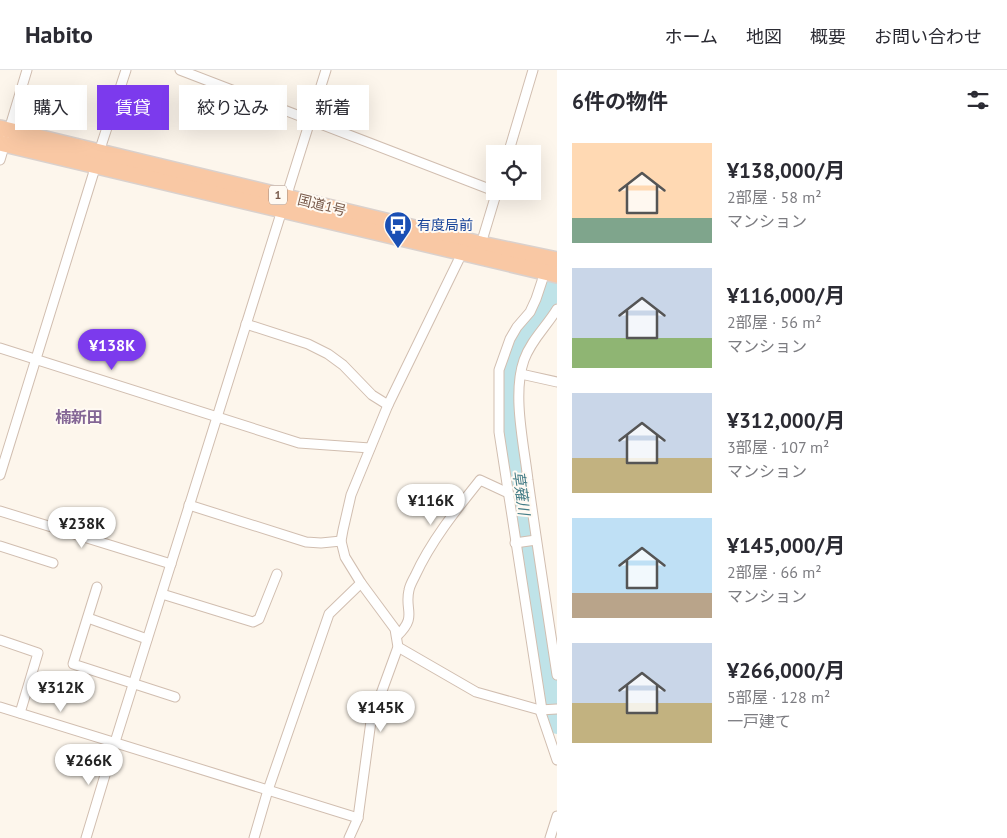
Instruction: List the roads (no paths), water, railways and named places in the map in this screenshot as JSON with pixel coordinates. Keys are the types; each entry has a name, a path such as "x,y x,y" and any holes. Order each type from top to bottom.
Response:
{"highway":[{"name":"国道1号","path":"3,137 284,203 557,260"},
{"name":"国道1号","path":"284,203 462,253 551,273"}],"street":[{"path":"0,160 3,137 27,70"},
{"path":"0,474 4,450 35,359 126,70"},
{"path":"180,70 297,115"},
{"path":"321,85 326,70"},
{"path":"511,145 533,70"},
{"path":"86,838 114,742 307,130"},
{"path":"336,130 486,188"},
{"path":"349,838 358,818 371,721 398,647 395,629 361,583 346,557 341,541 351,494 388,405 462,253 481,244 495,200"},
{"path":"551,273 530,312 517,327 510,339 499,370 499,432 541,710 557,760"},
{"path":"557,309 529,349 521,374 520,421 557,675"},
{"path":"246,324 308,344 328,354 343,365 372,395 388,405"},
{"path":"0,348 299,443 370,448"},
{"path":"521,374 557,382"},
{"path":"397,636 405,629 409,621 408,590 420,564 449,520 480,480 508,493"},
{"path":"189,505 306,542 341,541"},
{"path":"0,511 171,564"},
{"path":"515,542 536,540"},
{"path":"0,546 53,563"},
{"path":"162,594 253,622 259,619 277,574"},
{"path":"254,838 268,790 329,614 361,583"},
{"path":"98,587 73,664 175,697"},
{"path":"88,618 147,639"},
{"path":"0,640 38,653 20,713"},
{"path":"398,647 476,692 541,710 557,709"},
{"path":"0,707 358,818"},
{"path":"550,838 557,816"}],"waterway":[{"name":"草薙川","path":"557,271 552,288 538,318 520,343 515,354 511,366 508,390 511,438 548,680 557,724"}],"place":[{"name":"有度局前","path":"398,249"}],"district":[{"name":"楠新田","path":"79,417"}]}
